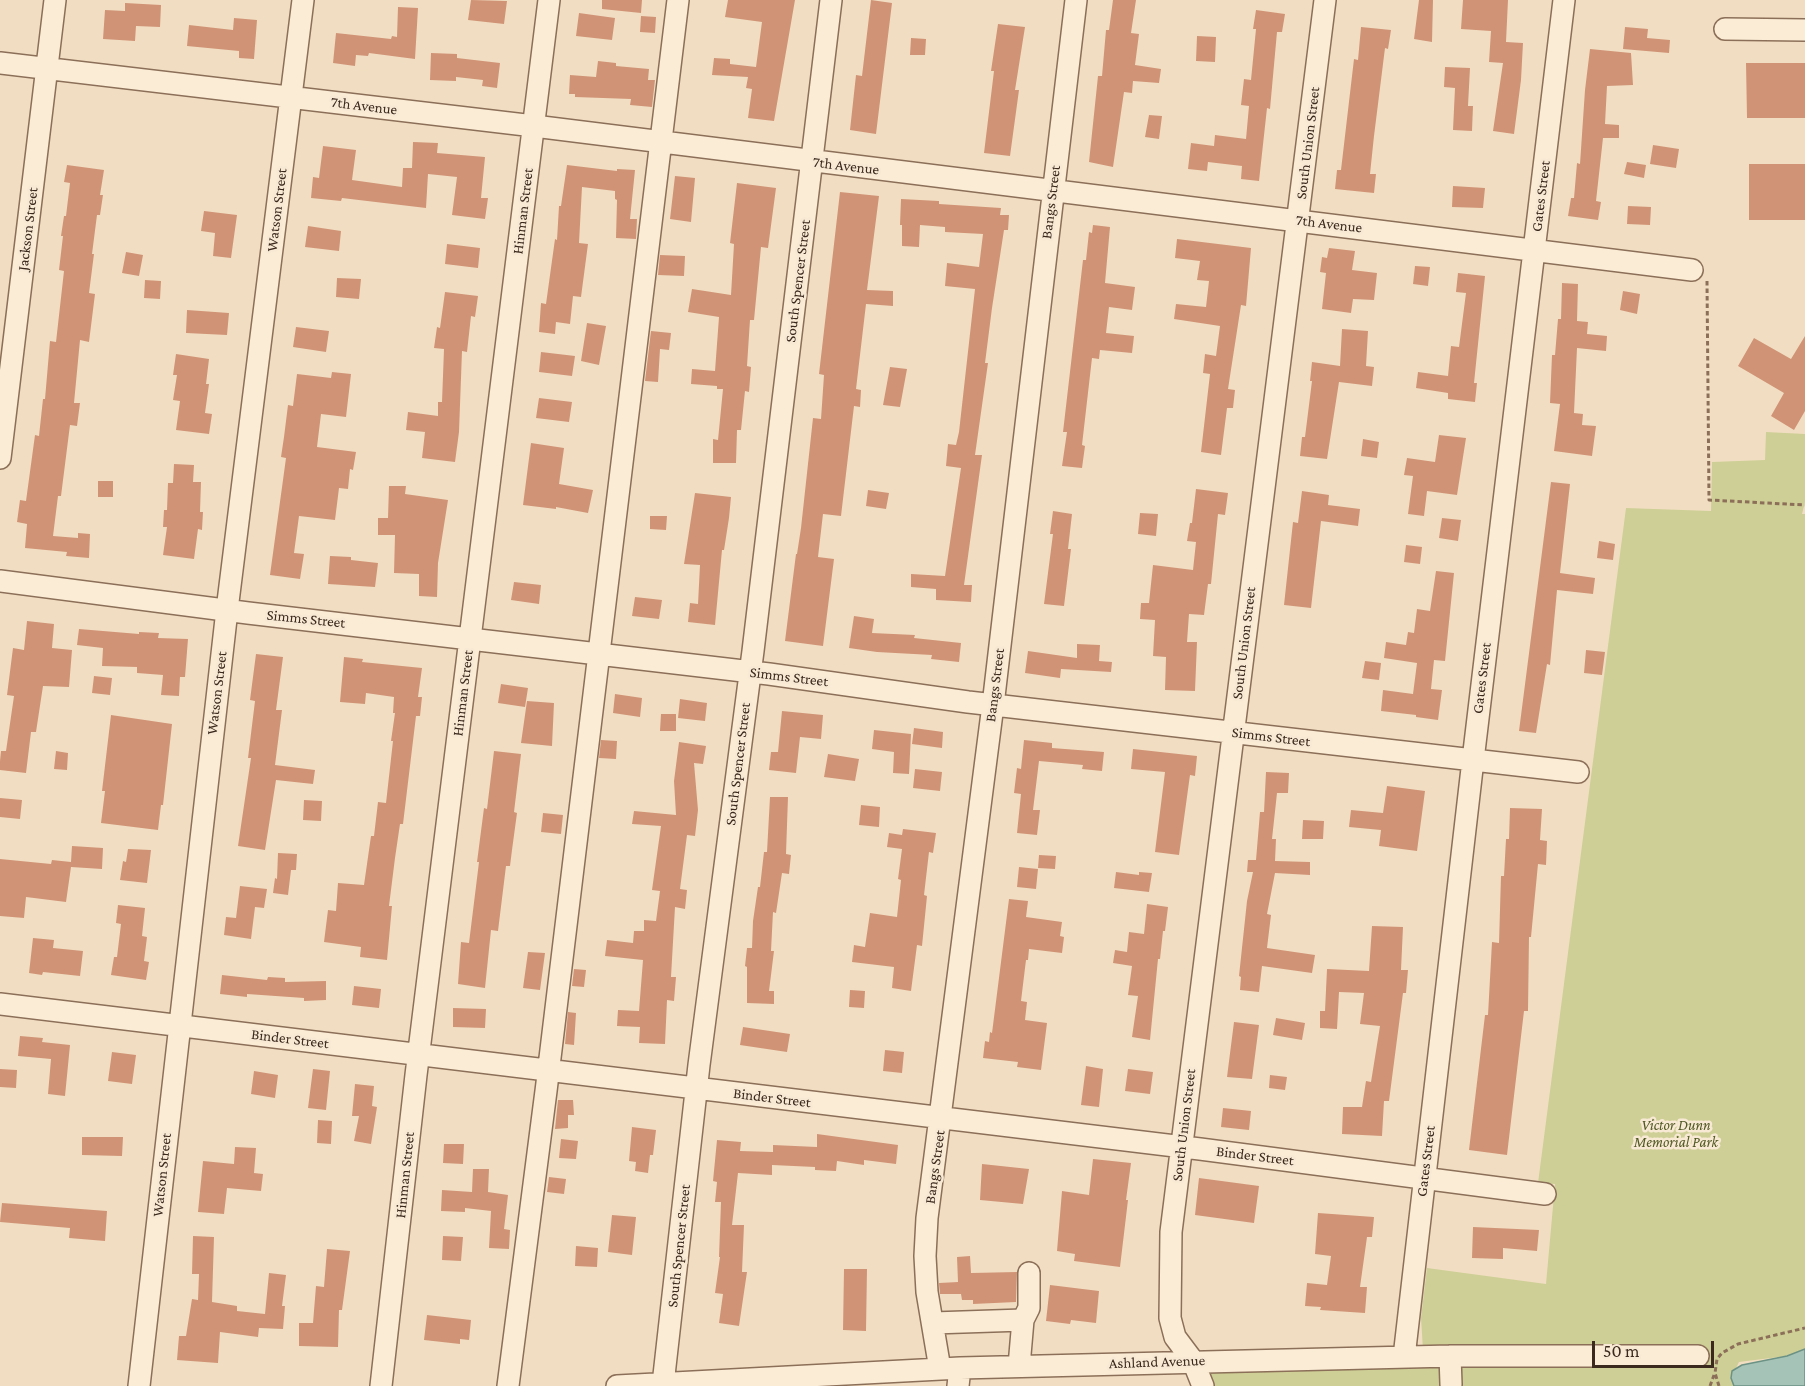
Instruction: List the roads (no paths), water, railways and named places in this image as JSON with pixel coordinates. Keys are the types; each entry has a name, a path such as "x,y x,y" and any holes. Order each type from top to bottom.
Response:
{"street":[{"name":"Jackson Street","path":"0,458 56,0"},
{"name":"Watson Street","path":"139,1386 227,610 303,0"},
{"name":"Hinman Street","path":"381,1386 469,639 549,0"},
{"path":"508,1386 549,1071 678,0"},
{"name":"South Spencer Street","path":"663,1384 696,1089 813,162 831,0"},
{"name":"Bangs Street","path":"953,1374 933,1323 927,1292 925,1256 927,1218 993,705 1076,0"},
{"name":"South Union Street","path":"1203,1386 1193,1361 1175,1336 1170,1318 1170,1232 1325,0"},
{"name":"Gates Street","path":"1404,1357 1564,0"},
{"path":"1725,30 1805,30"},
{"name":"7th Avenue","path":"0,63 1298,220 1700,274"},
{"name":"Simms Street","path":"0,581 749,672 993,705 1578,772"},
{"name":"Binder Street","path":"0,1004 1181,1147 1545,1194"},
{"path":"1019,1366 1023,1320 1029,1308 1029,1273"},
{"path":"933,1323 1023,1320"},
{"path":"1450,1356 1451,1384"},
{"name":"Ashland Avenue","path":"617,1386 953,1374 1019,1366 1193,1361 1450,1356 1698,1356"}],"park label":[{"name":"Victor Dunn Memorial Park","path":"1676,1134"}]}
